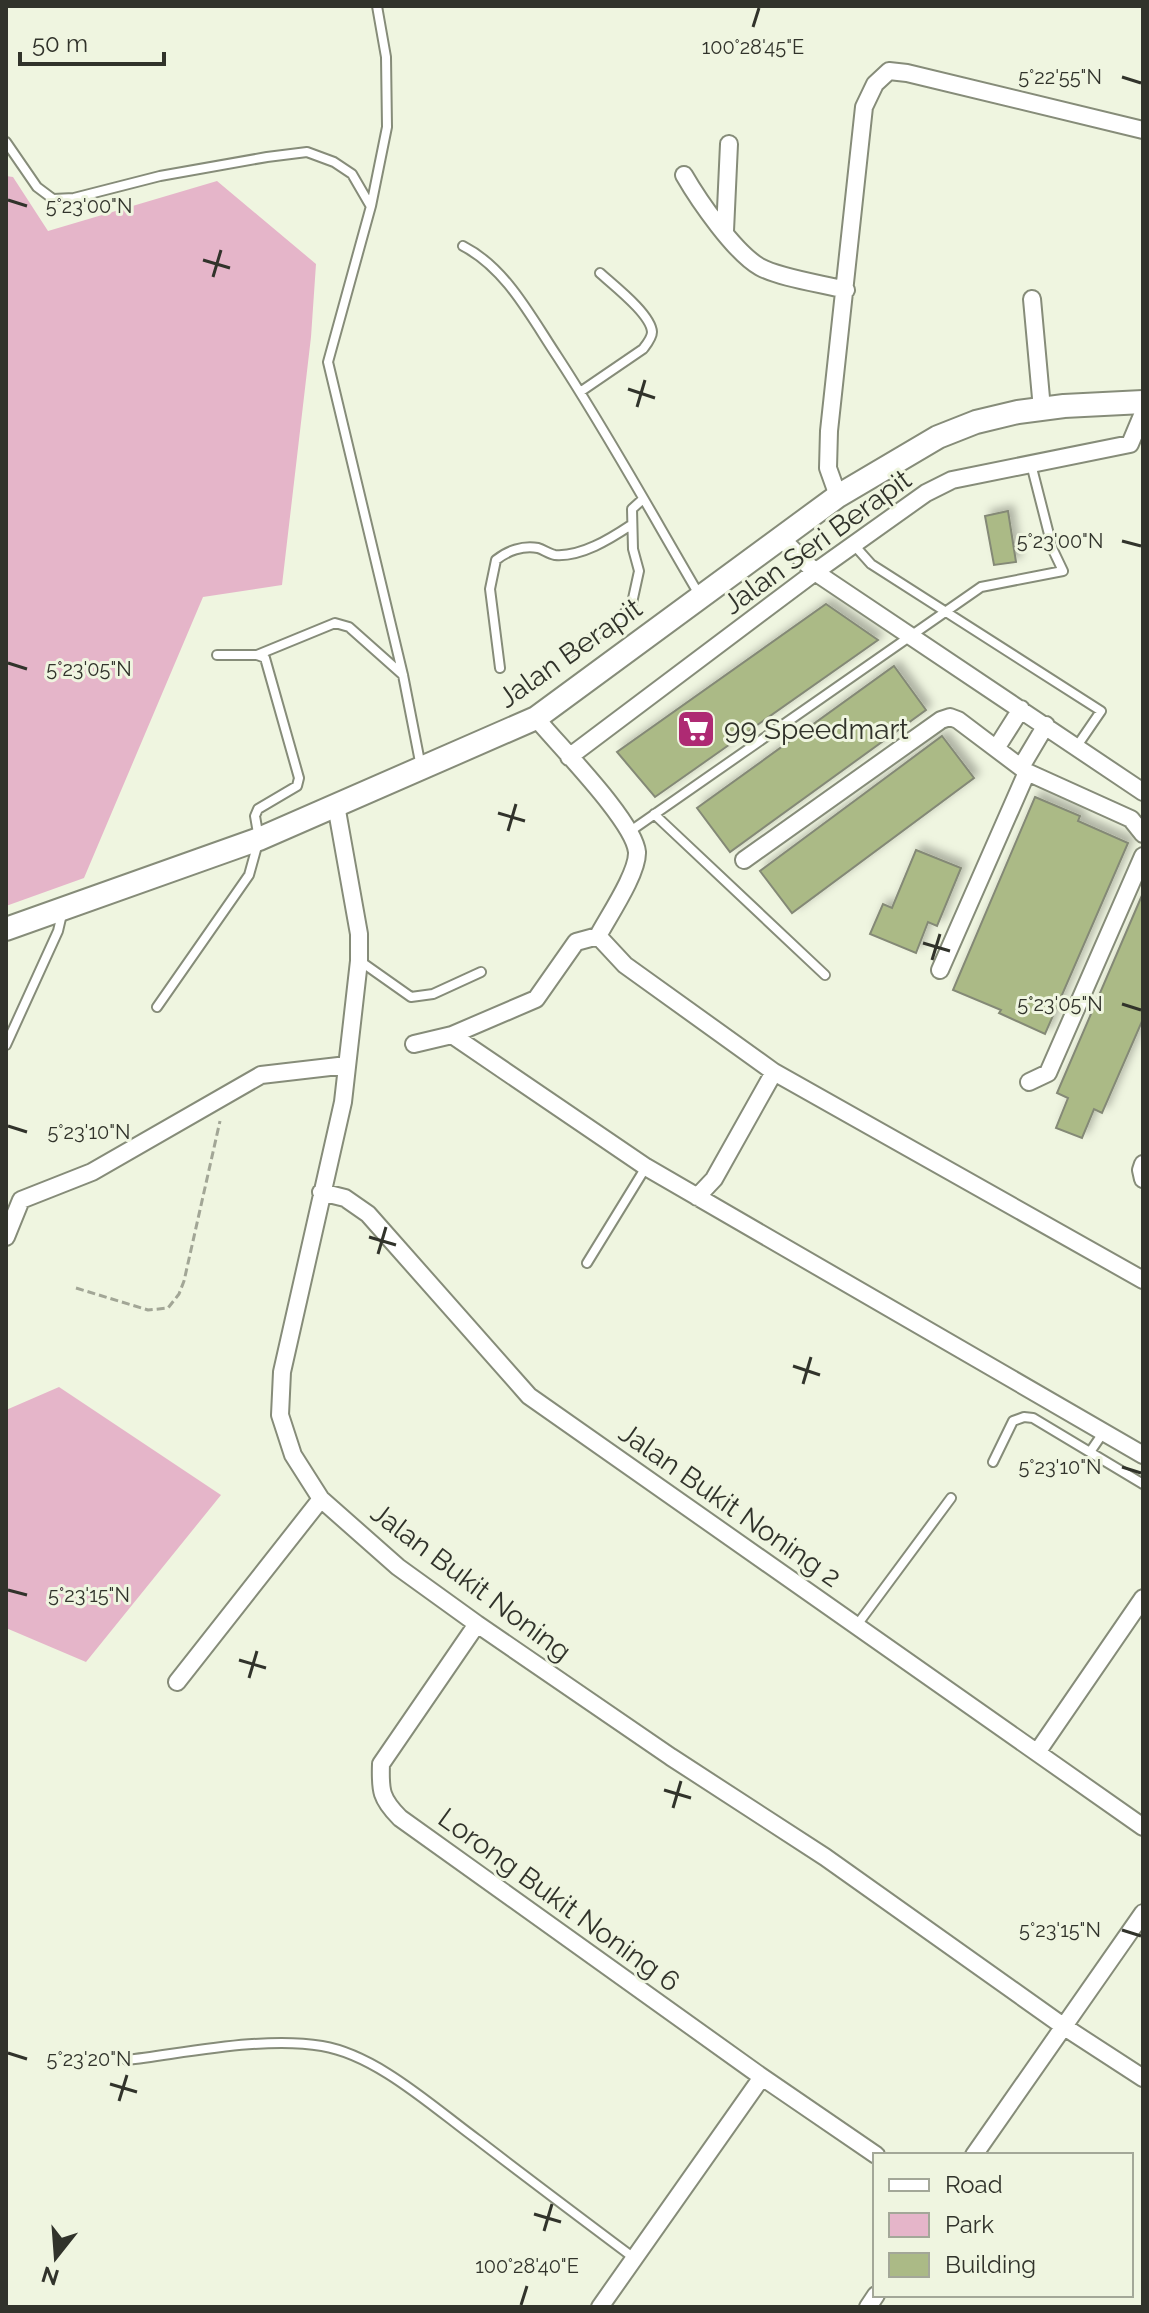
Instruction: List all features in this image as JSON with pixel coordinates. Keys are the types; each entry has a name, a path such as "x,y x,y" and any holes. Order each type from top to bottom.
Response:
{"main road":[{"name":"Jalan Berapit","path":"6,929 259,839 536,718 838,496 938,437 976,422 1042,409 1143,402"}],"street":[{"path":"838,496 828,468 829,431 864,107 875,84 889,71 907,73 1143,130"},
{"path":"725,231 729,144"},
{"path":"684,175 747,258 764,269 846,290"},
{"path":"1032,299 1042,409"},
{"name":"Jalan Seri Berapit","path":"569,757 815,572 926,493 952,480 1130,444 1143,413"},
{"path":"782,539 815,572 1143,792"},
{"path":"997,747 1021,709"},
{"path":"744,860 941,720 950,717 997,747 1024,769 1131,819 1143,834"},
{"path":"414,1044 452,1035 536,999 576,942 598,936 632,873 637,852 624,819 536,718"},
{"path":"940,970 1024,769 1046,725"},
{"name":"Jalan Bukit Noning","path":"336,805 359,934 359,961 343,1102 282,1372 280,1415 293,1455 321,1499 398,1567 1143,2078"},
{"path":"1029,1082 1048,1073 1143,856"},
{"path":"598,936 625,965 774,1072 1141,1275"},
{"path":"452,1035 646,1167 1143,1455"},
{"path":"7,1230 13,1200 92,1172 261,1075 347,1065"},
{"path":"697,1197 714,1179 774,1072"},
{"path":"1143,1164 1143,1179"},
{"name":"Jalan Bukit Noning 2","path":"321,1192 345,1198 368,1214 529,1396 1143,1827"},
{"path":"177,1682 321,1499"},
{"path":"1038,1751 1143,1598"},
{"name":"Lorong Bukit Noning 6","path":"477,1624 381,1764 380,1785 385,1803 400,1818 873,2153"},
{"path":"975,2153 1143,1913"},
{"path":"600,2307 762,2077"}],"lane":[{"path":"377,6 386,57 387,127 371,206 328,362 403,675 422,768"},
{"path":"6,142 37,187 53,199 74,198 160,176 307,152 334,162 352,174 371,206"},
{"path":"463,246 482,256 521,302 580,392 701,597"},
{"path":"580,392 643,349 652,332 645,315 600,273"},
{"path":"629,832 981,587 1063,571 1053,550 1031,464"},
{"path":"569,654 620,619 632,603 639,571 631,525 632,509 643,499"},
{"path":"500,668 490,589 496,560 505,553 523,548 536,548 555,555 574,553 608,540 631,525"},
{"path":"854,545 871,564 1101,711 1077,746"},
{"path":"257,655 335,623 349,627 403,675"},
{"path":"157,1007 249,875 259,839 255,816 258,809 297,786 299,778 265,658 257,655 217,655"},
{"path":"654,814 825,975"},
{"path":"6,1045 58,931 64,909"},
{"path":"359,961 411,997 433,994 481,972"},
{"path":"587,1263 646,1167"},
{"path":"993,1462 1013,1421 1033,1418 1143,1484"},
{"path":"1090,1452 1103,1433"},
{"path":"856,1626 951,1498"},
{"path":"127,2060 254,2045 323,2046 348,2053 410,2089 634,2258"}],"path":[{"path":"76,1288 148,1310 168,1308 179,1294 219,1131 221,1097"}],"green space":[{"path":"6,176 13,177 48,231 217,181 316,264 311,337 282,585 203,597 84,878 6,906"},
{"path":"59,1387 221,1495 86,1662 6,1628 6,1410"}],"building":[{"path":"1008,511 1016,562 994,565 985,516"},
{"path":"826,604 878,640 655,797 617,752"},
{"path":"894,666 926,710 730,852 697,808"},
{"path":"942,736 974,778 792,913 760,871"},
{"path":"1035,797 1080,816 1078,821 1128,843 1045,1034 999,1013 1001,1010 953,990"},
{"path":"916,850 961,868 937,926 928,922 916,953 870,934 883,904 892,908"},
{"path":"1143,893 1143,1019 1102,1113 1094,1109 1082,1138 1056,1128 1068,1098 1057,1093"}],"place":[{"name":"99 Speedmart","path":"696,729"}]}
